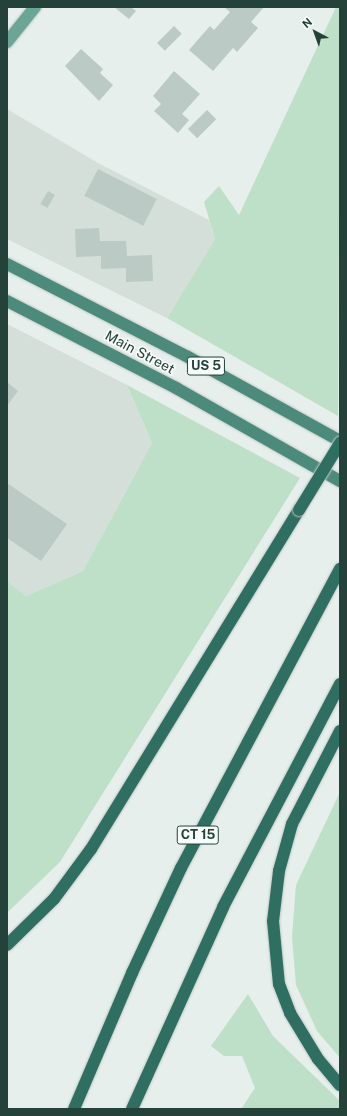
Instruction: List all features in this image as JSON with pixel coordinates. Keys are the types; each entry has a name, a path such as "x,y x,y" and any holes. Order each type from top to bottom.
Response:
{"highway":[{"name":"Main Street","path":"7,264 188,357 340,442"},
{"name":"Main Street","path":"7,301 196,399 340,481"},
{"path":"7,945 51,903 91,849 340,442"},
{"name":"CT 15","path":"74,1109 132,973 181,868 340,569"},
{"path":"132,1109 223,907 340,684"},
{"path":"340,731 292,824 279,871 273,921 279,984 290,1013 318,1059 340,1084"}],"main road":[{"path":"7,42 35,7"}],"shaded area":[{"path":"7,109 98,163 209,220 215,239 167,318 7,239"},
{"path":"7,324 127,385 152,443 83,571 26,596 7,581"}],"green space":[{"path":"336,7 340,7 338,416 167,318 215,239 204,202 219,186 239,215"},
{"path":"127,385 300,478 60,862 7,913 7,581 26,596 83,571 152,443"},
{"path":"340,792 340,1058 317,1031 296,985 292,937 296,885"},
{"path":"248,994 273,1036 340,1101 340,1109 241,1109 255,1088 242,1056 224,1056 211,1046"}],"building":[{"path":"114,7 131,7 136,11 129,19"},
{"path":"224,7 264,7 251,22 258,28 237,52 233,48 213,71 189,50 210,26 214,30 230,12"},
{"path":"174,26 182,34 165,51 157,43"},
{"path":"81,49 103,69 100,73 113,85 99,101 65,66"},
{"path":"174,71 200,94 182,114 189,120 178,133 154,111 161,104 153,96"},
{"path":"207,110 216,119 197,138 188,129"},
{"path":"98,169 157,199 143,226 84,196"},
{"path":"48,191 55,195 47,208 40,204"},
{"path":"99,228 100,241 126,241 127,256 152,255 153,281 126,282 126,268 101,269 101,256 76,257 75,229"},
{"path":"7,382 18,391 7,406"},
{"path":"7,483 67,524 41,561 7,538"}]}
